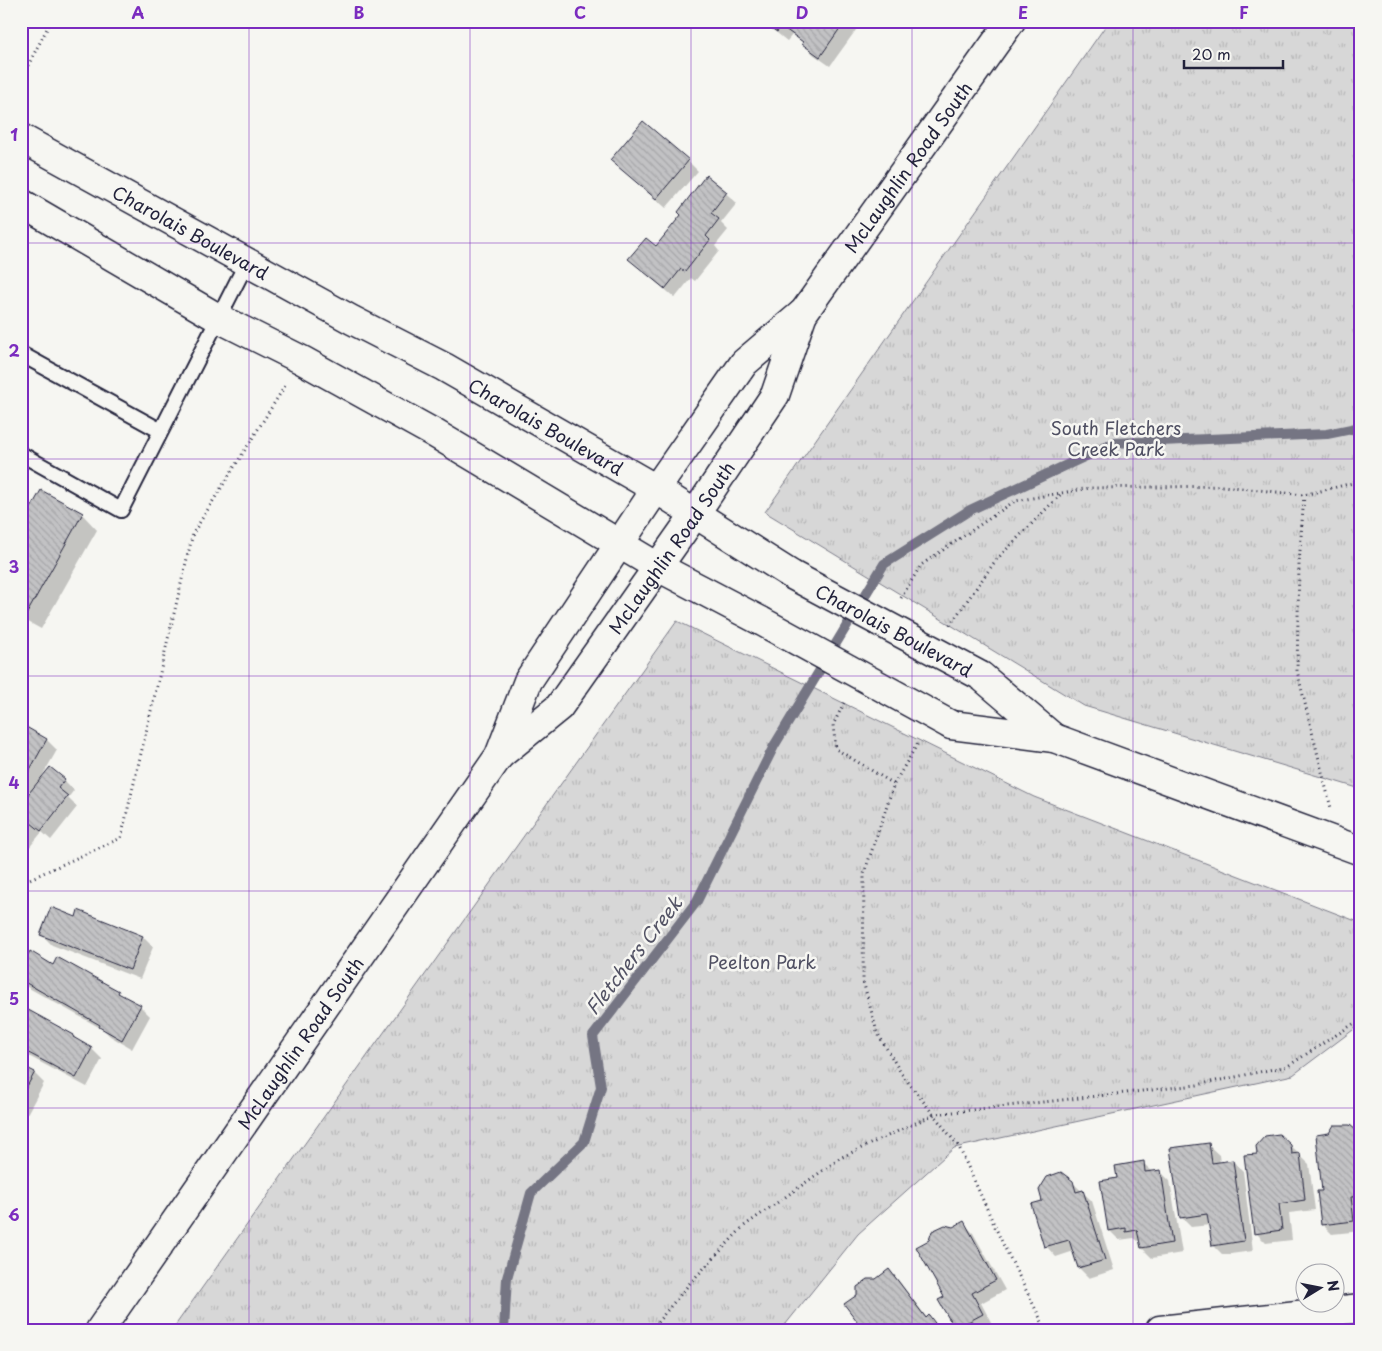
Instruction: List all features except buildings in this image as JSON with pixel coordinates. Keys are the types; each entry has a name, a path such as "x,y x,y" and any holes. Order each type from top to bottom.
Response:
{"street":[{"name":"McLaughlin Road South","path":"100,1330 499,756 528,681 656,489 744,363 804,312 1011,21"},
{"name":"Charolais Boulevard","path":"21,138 352,320 444,367 656,489 792,575 980,676 1054,738"},
{"name":"Charolais Boulevard","path":"21,203 218,318 302,360 434,433 658,567 940,719 1054,738 1350,847"},
{"name":"McLaughlin Road South","path":"499,756 559,707 695,514 775,395 804,312"},
{"path":"1160,1330 1334,1321 1361,1308"}],"lane":[{"path":"21,454 121,510 246,262"},
{"path":"21,354 161,431"}],"path":[{"path":"21,80 51,21"},
{"path":"21,883 121,838 193,533 302,360"},
{"path":"896,606 921,565 1015,501 1090,488 1223,486 1304,495 1361,481"},
{"path":"932,650 996,560 1063,492"},
{"path":"1304,495 1298,564 1297,671 1350,847"},
{"path":"846,700 833,725 836,749 894,784"},
{"path":"940,719 917,747 894,784 864,874 862,981 877,1032 901,1073 959,1146 1002,1242 1046,1330"},
{"path":"651,1330 690,1283 744,1226 842,1157 935,1114 1197,1086 1288,1066 1361,1020"}],"green space":[{"name":"South Fletchers Creek Park","path":"1109,21 1361,21 1361,789 1084,706 765,512"},
{"name":"Peelton Park","path":"677,621 1034,797 1361,923 1361,1024 1293,1075 954,1148 858,1234 781,1330 172,1330"}],"waterway":[{"name":"Fletchers Creek","path":"504,1330 507,1278 531,1193 584,1142 601,1087 593,1036 697,901 774,746 884,564 970,510 1114,443 1327,434 1361,427"}]}
